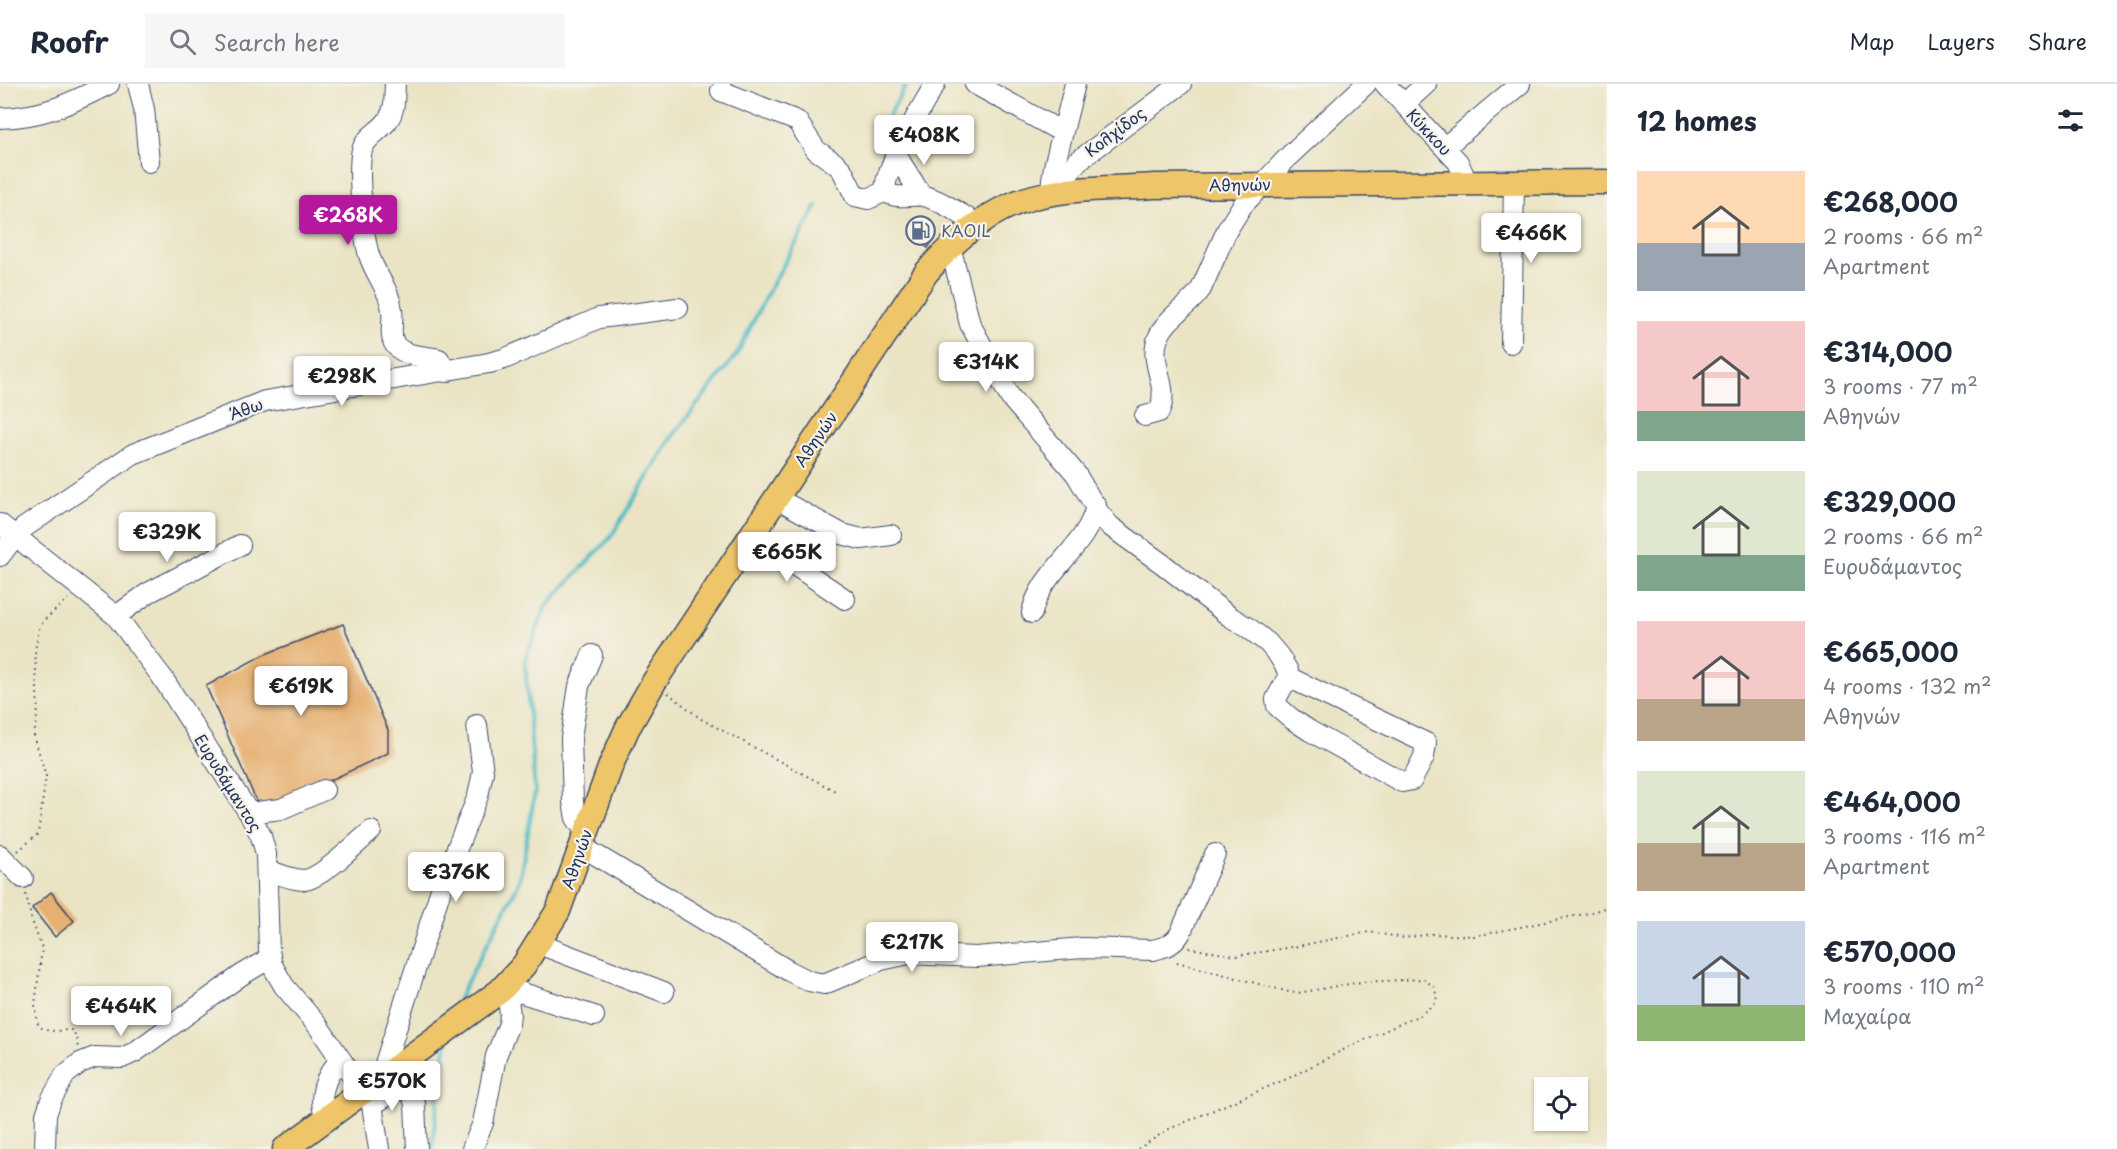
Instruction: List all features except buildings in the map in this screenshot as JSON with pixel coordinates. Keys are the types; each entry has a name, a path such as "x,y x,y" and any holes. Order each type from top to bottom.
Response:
{"main road":[{"name":"Αθηνών","path":"285,1149 327,1118 370,1092 409,1059 504,988 524,965 558,911 620,744 654,682 926,273 950,246 977,224 1011,205 1032,197 1059,192 1154,186 1261,184 1607,182"}],"street":[{"path":"0,118 47,111 71,104 82,90 109,84"},
{"path":"138,84 144,109 149,162"},
{"path":"395,84 392,113 388,121 365,142 359,169 369,255 387,290 393,310 394,345 405,352 439,359 446,372"},
{"path":"885,191 886,178 896,155 935,84"},
{"path":"1059,192 1053,174 1075,84"},
{"name":"Κολχίδος","path":"1059,192 1066,176 1078,161 1181,84"},
{"path":"1145,416 1159,411 1163,404 1161,380 1155,355 1161,333 1174,315 1195,297 1227,230 1242,206 1301,144 1366,84"},
{"name":"Κύκκου","path":"1385,84 1445,147 1462,170 1462,184"},
{"path":"1404,104 1426,84"},
{"path":"1445,147 1520,84"},
{"path":"978,85 1062,132"},
{"path":"721,91 797,121 816,150 842,170 855,196 867,199 885,191 894,195 922,196 939,201 977,224"},
{"path":"896,155 922,196"},
{"path":"1511,343 1514,184"},
{"path":"950,246 970,324 1000,380 1026,418 1076,474 1106,522 1116,532 1268,643 1286,665 1288,677 1276,699 1277,706 1283,712 1310,731 1402,782 1412,780 1424,757 1426,743 1288,677"},
{"name":"Άθω","path":"0,556 8,530 48,510 133,454 264,401 446,372 504,359 599,318 678,308"},
{"path":"776,498 842,534 861,539 891,535"},
{"path":"1032,613 1044,587 1087,530 1096,505"},
{"name":"Ευρυδάμαντος","path":"8,530 116,616 162,677 249,813 264,844 268,870 270,958 275,972 318,1026 341,1060 370,1092"},
{"path":"751,536 845,599"},
{"path":"116,616 148,593 240,545"},
{"path":"592,655 579,686 571,738 573,802 584,840 780,965 809,981 820,984 830,983 874,963 899,955 976,957 1082,948 1148,950 1162,948 1172,944 1180,934 1215,854"},
{"path":"380,1149 370,1092 443,883 478,796 483,772 477,725"},
{"path":"249,813 281,809 324,790"},
{"path":"268,870 291,879 311,878 326,869 371,831"},
{"path":"3,858 23,878"},
{"path":"539,944 664,992"},
{"path":"48,1147 46,1115 51,1100 65,1075 80,1063 96,1057 122,1058 135,1052 240,976 270,958"},
{"path":"504,988 594,1016"},
{"path":"472,1149 483,1123 496,1056 509,1024 510,1014 504,988"},
{"path":"327,1118 321,1105 324,1090 331,1071 341,1060"},
{"path":"370,1092 404,1088 410,1090 415,1104 417,1149"}],"path":[{"path":"3,858 38,834 44,796 45,776 34,736 39,710 35,651 39,629 44,620 59,606 83,589"},
{"path":"654,682 701,719 836,791"},
{"path":"23,878 31,918 42,948 35,1005 38,1025 50,1031 72,1030 76,1036 80,1063"},
{"path":"1172,944 1236,956 1370,932 1404,938 1431,934 1476,936 1589,913 1607,907"},
{"path":"1138,1149 1168,1129 1289,1078 1420,1014 1434,1004 1437,997 1434,987 1424,979 1360,982 1289,992 1175,962 1148,950"}],"waterway":[{"path":"882,128 907,84"},
{"path":"452,1015 519,883 535,792 525,660 546,606 610,538 674,434 737,354 768,292 817,206"},
{"path":"432,1149 447,1043"}],"place":[{"name":"KAOIL","path":"920,231"}]}
